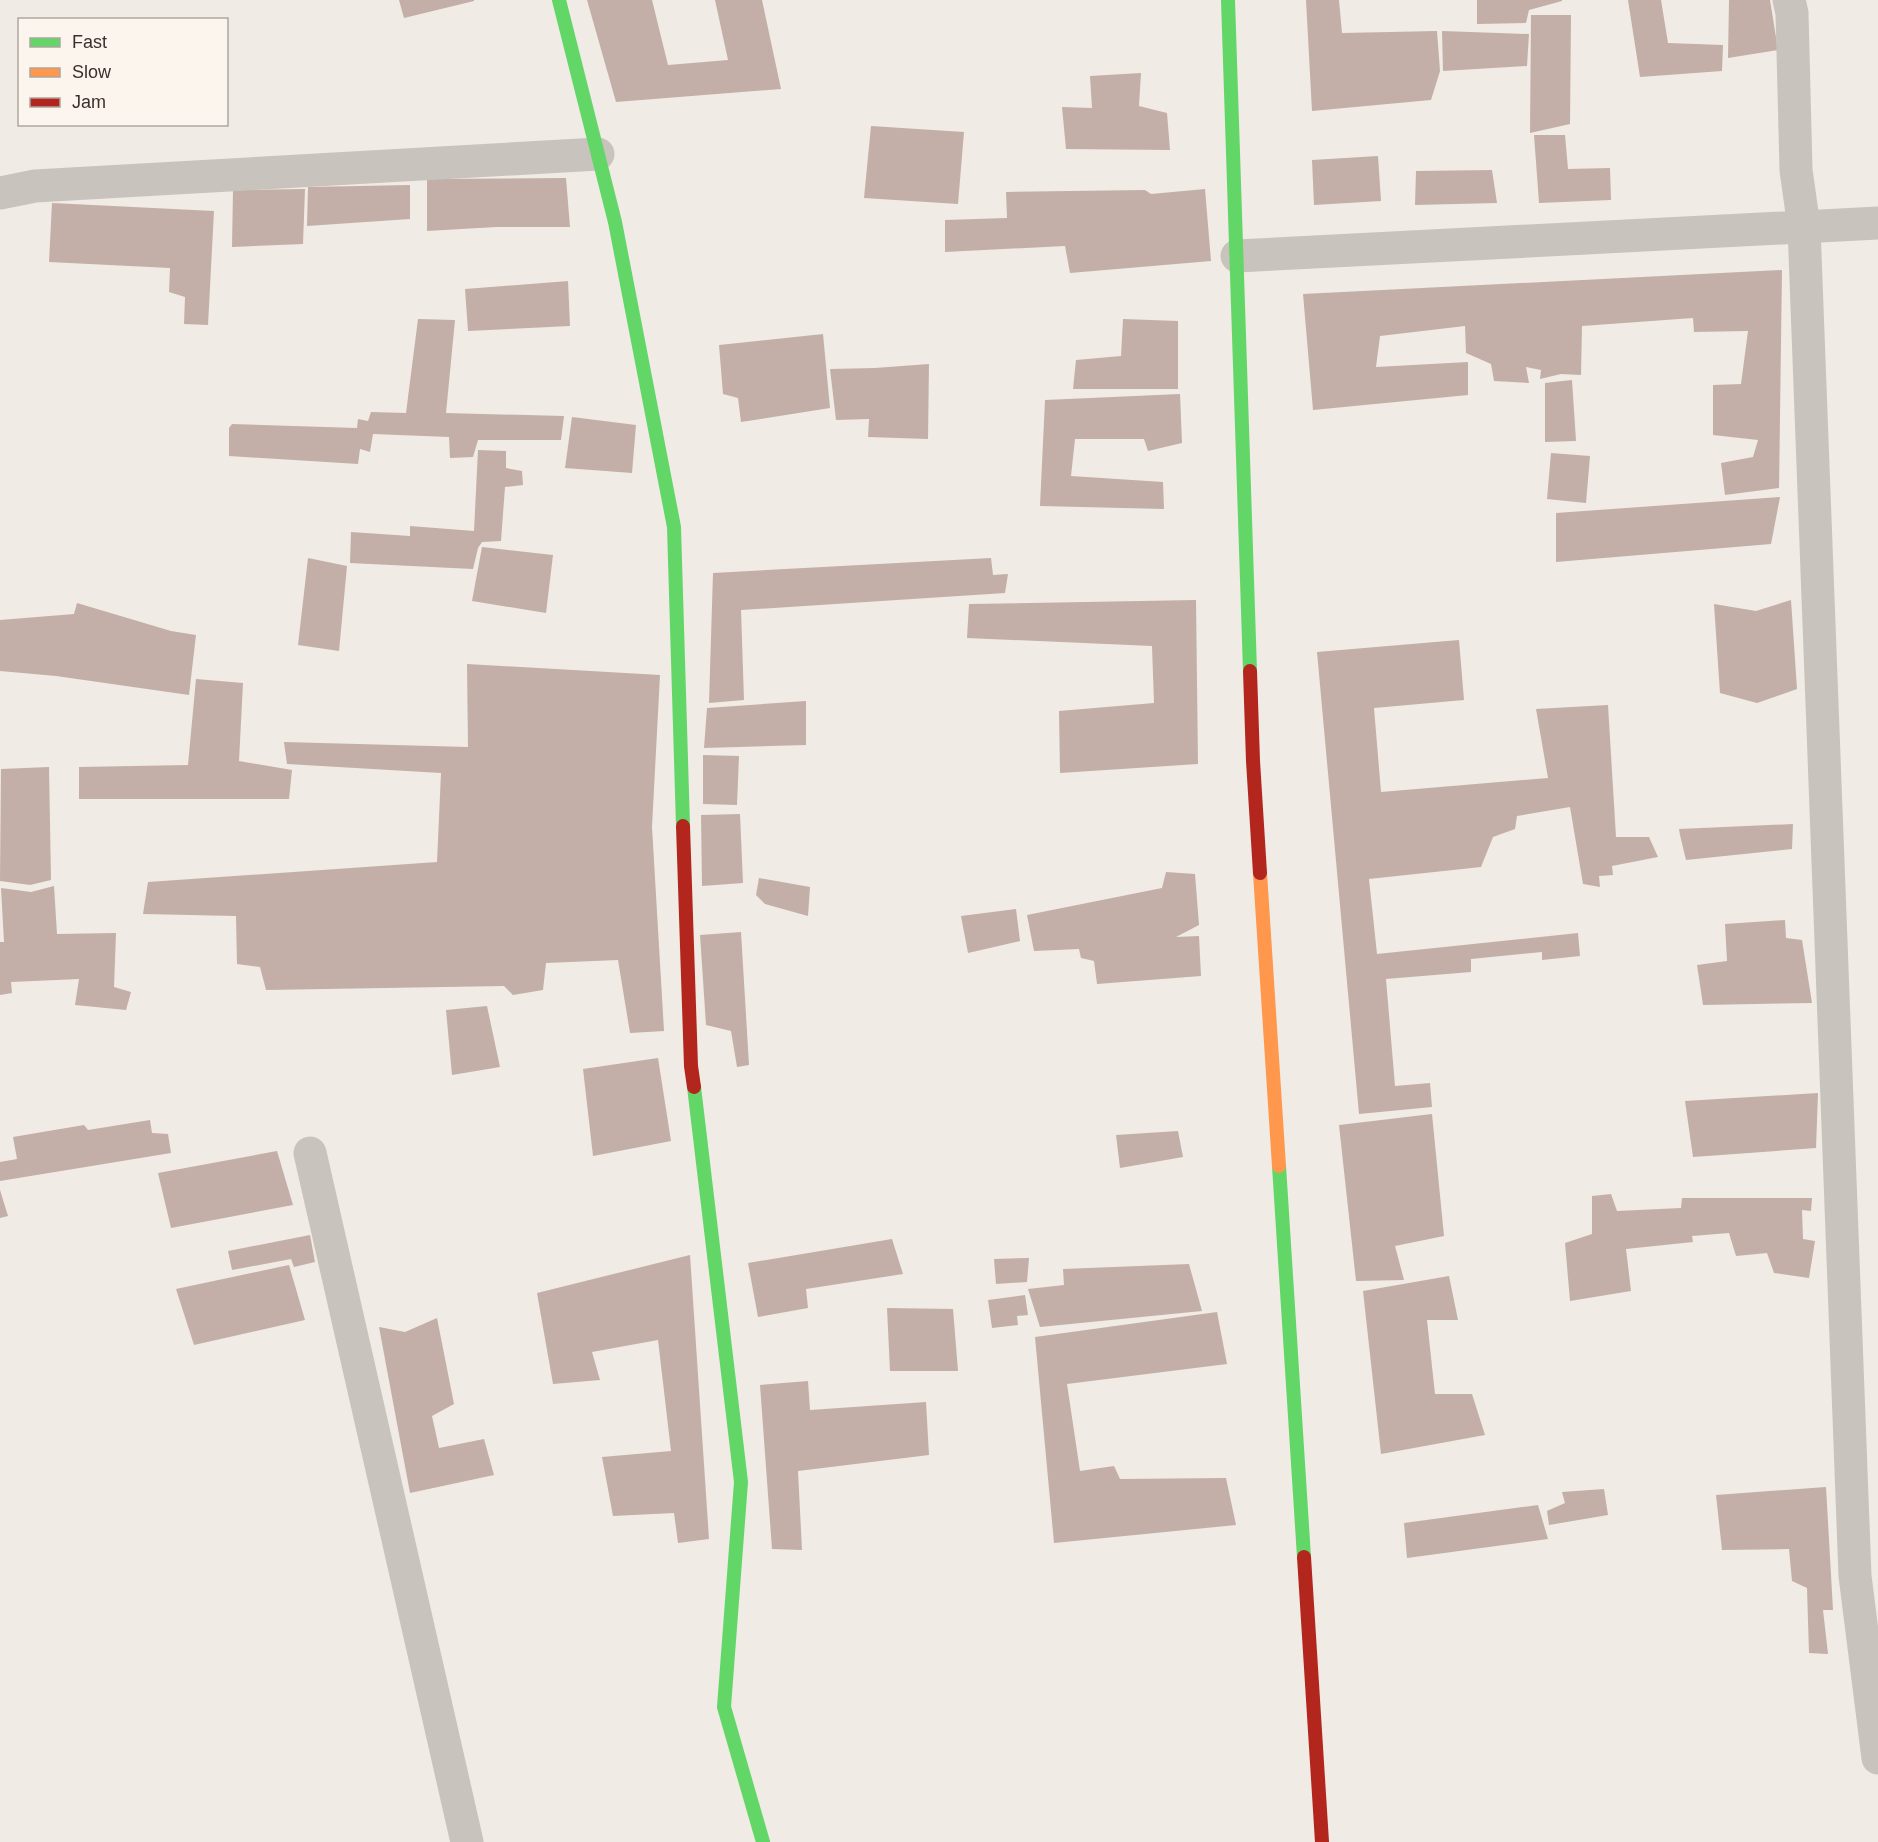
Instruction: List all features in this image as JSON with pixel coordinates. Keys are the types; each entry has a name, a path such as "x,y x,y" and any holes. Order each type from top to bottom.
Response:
{"street":[{"path":"559,0 615,222 674,527 691,1066 741,1482 724,1707 763,1842"},
{"path":"1228,0 1253,761 1322,1842"},
{"path":"1789,0 1792,13 1796,170 1804,227 1855,1576 1878,1758"},
{"path":"0,193 34,186 598,154"},
{"path":"1237,256 1878,223"},
{"path":"310,1153 467,1842"}],"building":[{"path":"399,0 474,0 474,1 404,18"},
{"path":"587,0 652,0 668,65 728,60 715,0 762,0 781,89 616,102"},
{"path":"1306,0 1339,0 1342,33 1437,31 1440,71 1431,100 1312,111"},
{"path":"1477,0 1562,1 1529,10 1526,23 1477,24"},
{"path":"1628,0 1661,0 1668,43 1723,45 1722,71 1640,77"},
{"path":"1729,0 1770,0 1778,50 1728,58"},
{"path":"1531,15 1571,15 1570,124 1530,133"},
{"path":"1442,31 1529,34 1527,66 1443,71"},
{"path":"1141,73 1139,106 1167,113 1170,150 1066,149 1062,107 1092,108 1090,76"},
{"path":"871,126 964,132 958,204 864,198"},
{"path":"1534,135 1565,135 1568,169 1610,168 1611,200 1539,203"},
{"path":"1378,156 1381,201 1314,205 1312,160"},
{"path":"1492,170 1497,203 1415,205 1416,171"},
{"path":"566,178 570,227 496,227 427,231 427,179"},
{"path":"410,185 410,219 307,226 308,187"},
{"path":"305,189 303,244 232,247 233,190"},
{"path":"1205,189 1211,261 1070,273 1065,246 945,252 945,220 1007,218 1006,192 1145,190 1151,194"},
{"path":"52,203 214,211 208,325 184,324 185,297 169,292 170,268 49,262"},
{"path":"1782,270 1779,488 1725,495 1721,463 1753,457 1758,440 1713,435 1713,385 1741,384 1748,331 1694,332 1693,318 1582,326 1581,375 1561,374 1540,379 1541,370 1526,367 1529,383 1494,381 1491,364 1466,353 1465,326 1380,336 1376,367 1468,362 1468,395 1313,410 1303,294"},
{"path":"568,281 570,326 468,331 465,289"},
{"path":"418,319 455,320 446,413 564,416 561,440 478,440 473,457 450,458 449,437 373,434 370,452 360,449 358,464 229,456 229,428 232,424 357,428 358,419 368,421 371,412 406,413"},
{"path":"1123,319 1178,321 1178,389 1073,389 1076,360 1121,356"},
{"path":"823,334 830,408 741,422 738,398 723,394 719,345"},
{"path":"929,364 928,439 868,437 869,419 836,420 830,369"},
{"path":"1572,380 1576,441 1545,442 1545,383"},
{"path":"1180,394 1182,443 1148,451 1144,439 1075,439 1071,476 1163,482 1164,509 1040,506 1045,400"},
{"path":"572,417 636,425 632,473 565,468"},
{"path":"478,450 506,451 506,468 522,471 523,485 505,487 501,541 482,542 478,548 473,569 350,563 351,532 410,536 410,526 474,531"},
{"path":"1551,453 1590,456 1586,503 1547,499"},
{"path":"1780,497 1771,544 1556,562 1556,513"},
{"path":"482,547 553,555 546,613 472,601"},
{"path":"308,558 347,566 339,651 298,645"},
{"path":"991,558 993,575 1008,574 1005,593 741,610 744,700 709,703 713,573"},
{"path":"1196,600 1198,764 1060,773 1059,711 1154,703 1152,646 967,638 969,604"},
{"path":"1791,600 1797,689 1757,703 1720,693 1714,604 1756,611"},
{"path":"77,603 171,631 196,635 189,695 56,676 0,671 0,620 74,614"},
{"path":"1459,640 1464,700 1374,708 1381,792 1548,778 1536,709 1608,705 1616,837 1649,837 1658,857 1612,866 1613,875 1599,876 1600,887 1583,884 1570,807 1517,816 1515,829 1493,837 1481,867 1369,879 1377,954 1578,933 1580,956 1542,960 1542,952 1471,959 1471,972 1386,979 1395,1086 1430,1083 1432,1107 1359,1114 1317,652"},
{"path":"467,664 660,675 652,827 664,1031 630,1033 618,960 546,963 543,990 513,995 504,986 266,990 260,967 237,964 236,916 143,914 148,882 437,862 441,773 287,764 284,742 468,747"},
{"path":"196,679 243,683 239,761 292,770 289,799 79,799 79,767 188,765"},
{"path":"806,701 806,745 704,748 707,708"},
{"path":"703,755 739,756 737,805 703,804"},
{"path":"49,767 51,880 30,885 0,881 1,769"},
{"path":"740,814 743,883 702,886 701,815"},
{"path":"1793,824 1792,849 1686,860 1679,829"},
{"path":"1166,872 1195,874 1199,925 1176,937 1199,936 1201,976 1097,984 1094,961 1081,958 1079,949 1034,951 1027,915 1162,888"},
{"path":"759,878 810,887 808,916 765,904 756,895"},
{"path":"54,886 57,934 116,933 114,987 131,992 126,1010 75,1005 79,979 11,982 12,993 0,995 0,942 4,942 1,888 31,892"},
{"path":"1016,909 1020,941 968,953 961,916"},
{"path":"1785,920 1786,938 1802,940 1812,1003 1703,1005 1697,965 1727,961 1725,924"},
{"path":"741,932 749,1065 737,1067 731,1031 706,1025 700,935"},
{"path":"487,1006 500,1067 452,1075 446,1010"},
{"path":"658,1058 671,1141 593,1156 583,1069"},
{"path":"1818,1093 1816,1148 1693,1157 1685,1101"},
{"path":"1432,1114 1444,1236 1395,1246 1404,1280 1356,1281 1339,1125"},
{"path":"150,1120 152,1133 168,1134 171,1153 0,1181 0,1162 17,1159 13,1137 84,1125 88,1130"},
{"path":"1178,1131 1183,1157 1120,1168 1116,1135"},
{"path":"277,1151 293,1205 171,1228 158,1173"},
{"path":"0,1190 8,1216 0,1218"},
{"path":"1611,1194 1617,1211 1681,1208 1682,1198 1812,1198 1811,1211 1802,1210 1803,1239 1815,1241 1809,1278 1774,1273 1767,1253 1736,1256 1729,1233 1692,1236 1693,1242 1626,1249 1631,1291 1570,1301 1565,1243 1592,1234 1592,1196"},
{"path":"310,1235 315,1262 294,1267 291,1259 232,1270 228,1251"},
{"path":"892,1239 903,1274 806,1289 808,1308 758,1317 748,1263"},
{"path":"690,1255 709,1539 678,1543 674,1513 613,1516 602,1457 671,1451 658,1340 592,1352 600,1380 553,1384 537,1293"},
{"path":"1029,1258 1027,1282 996,1284 994,1259"},
{"path":"1189,1264 1202,1311 1040,1327 1028,1289 1064,1285 1063,1269"},
{"path":"289,1265 305,1320 194,1345 176,1289"},
{"path":"1449,1276 1458,1320 1427,1320 1435,1394 1472,1394 1485,1435 1381,1454 1363,1291"},
{"path":"1025,1295 1028,1315 1017,1316 1018,1325 992,1328 988,1300"},
{"path":"887,1308 953,1309 958,1371 890,1371"},
{"path":"1217,1312 1227,1364 1067,1384 1080,1471 1114,1466 1120,1479 1226,1478 1236,1525 1054,1543 1035,1337"},
{"path":"437,1318 454,1404 432,1416 439,1448 484,1439 494,1475 410,1493 379,1327 405,1332"},
{"path":"808,1381 810,1410 926,1402 929,1455 798,1471 802,1550 772,1549 760,1385"},
{"path":"1826,1487 1833,1610 1823,1610 1828,1654 1809,1653 1807,1588 1792,1581 1789,1549 1722,1550 1716,1495"},
{"path":"1604,1489 1608,1515 1549,1525 1547,1511 1565,1503 1562,1492"},
{"path":"1538,1505 1548,1539 1407,1558 1404,1523"}],"traffic: fast":[{"path":"559,0 615,222 674,527 683,826"},
{"path":"1228,0 1250,671"},
{"path":"694,1087 741,1482 724,1707 763,1842"},
{"path":"1279,1166 1304,1557"}],"traffic: slow":[{"path":"1260,873 1279,1166"}],"traffic: jam":[{"path":"1250,671 1260,873"},
{"path":"683,826 691,1066 694,1087"},
{"path":"1304,1557 1322,1842"}]}
